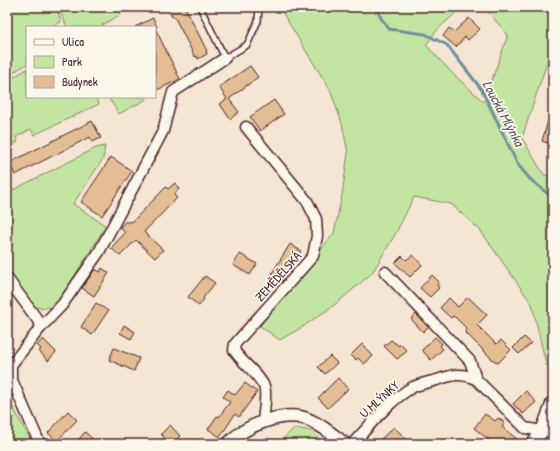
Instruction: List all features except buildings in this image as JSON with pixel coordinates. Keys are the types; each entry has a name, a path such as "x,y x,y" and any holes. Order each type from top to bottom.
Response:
{"street":[{"path":"40,444 11,378 9,366 42,326 62,305 99,252 163,132 173,92 225,58"},
{"name":"ZEMĚDĚLSKÁ","path":"246,127 307,201 316,219 317,236 313,256 235,344 234,350 251,369 264,387 263,421"},
{"path":"385,272 470,361 476,379 525,428 548,431"},
{"path":"7,278 42,326"},
{"name":"U MLÝNKY","path":"352,444 396,399 414,387 453,376 467,375 476,379"},
{"path":"533,444 548,431 553,402"},
{"path":"228,444 234,437 249,427 263,421 291,416 306,418 322,426 346,444"}],"lane":[{"path":"200,7 225,58 247,45 258,21 259,7"}],"green space":[{"path":"7,7 57,7 61,22 52,26 26,26 26,65 7,76"},
{"path":"58,7 120,7 121,14 101,26 67,26"},
{"path":"279,7 462,7 437,30 426,45 452,73 484,102 508,35 484,7 553,7 553,44 522,138 544,175 553,176 553,369 546,365 532,304 480,230 451,204 414,197 396,233 372,273 337,303 304,326 280,340 260,326 334,233 342,195 348,153 342,123 330,90"},
{"path":"26,70 26,98 96,98 99,104 34,135 31,129 16,137 18,142 7,148 7,81"},
{"path":"109,98 146,98 147,99 119,114"},
{"path":"105,146 103,159 73,204 106,226 58,302 52,308 33,307 7,270 7,193 96,148"},
{"path":"7,399 9,400 33,444 7,444"},
{"path":"294,428 312,431 318,438 327,444 278,444"}],"waterway":[{"name":"Loucká Mlýnka","path":"376,7 381,18 389,29 425,34 447,45 482,90 518,165 530,179 553,198"}]}
